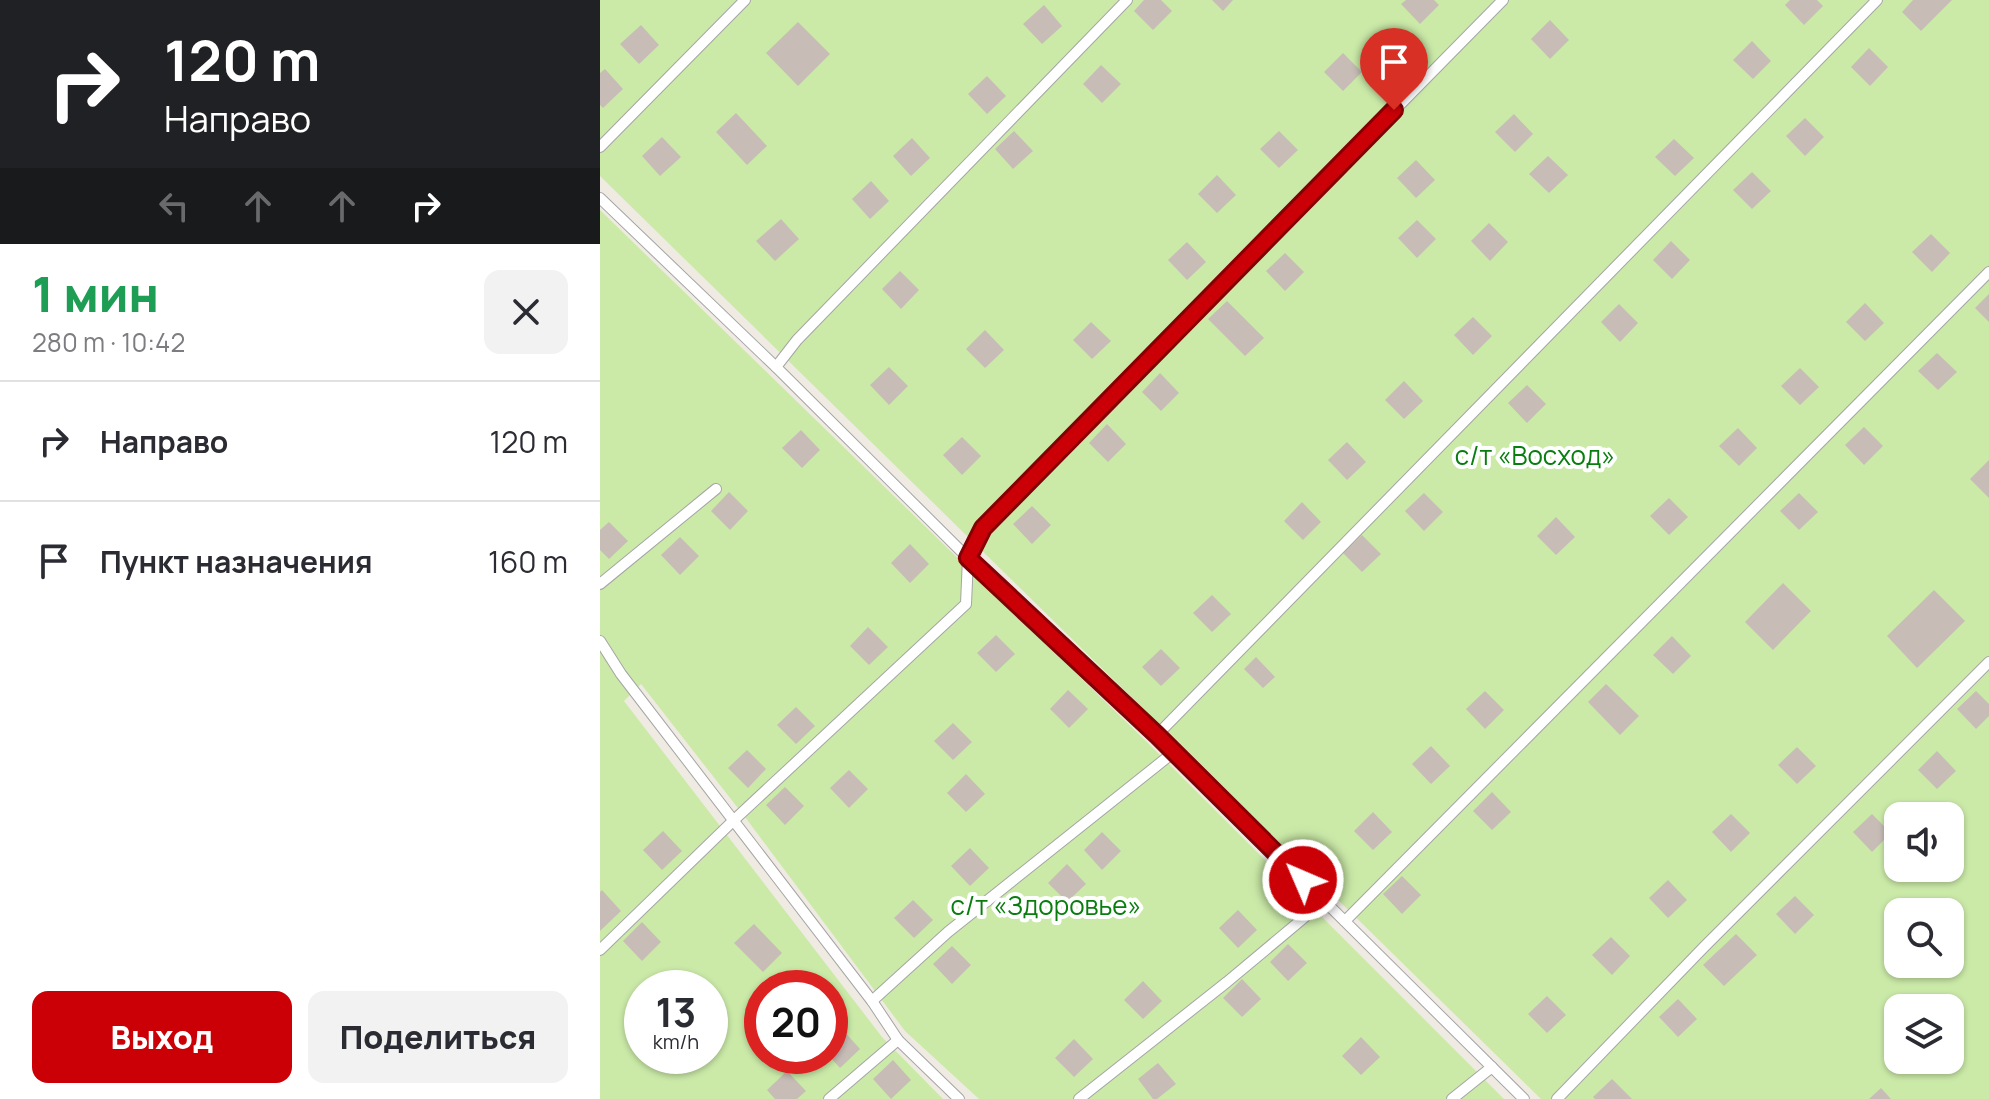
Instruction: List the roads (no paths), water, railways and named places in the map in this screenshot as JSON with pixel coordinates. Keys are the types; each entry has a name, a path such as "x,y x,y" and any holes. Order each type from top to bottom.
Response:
{"lane":[{"path":"600,147 745,0"},
{"path":"776,367 797,340 1127,0"},
{"path":"600,950 734,820 966,604 968,558 983,528 1503,0"},
{"path":"1157,735 1877,0"},
{"path":"600,198 968,558 1157,735 1524,1099"},
{"path":"1345,921 1989,272"},
{"path":"600,584 716,489"},
{"path":"600,641 621,674 872,1001 898,1040 959,1099"},
{"path":"1557,1099 1989,662"},
{"path":"872,1001 948,932 1174,752"},
{"path":"1079,1099 1324,901"},
{"path":"829,1099 898,1040"},
{"path":"1452,1099 1492,1067"}],"park label":[{"name":"с/т «Восход»","path":"1535,456"},
{"name":"с/т «Здоровье»","path":"1046,906"}]}
